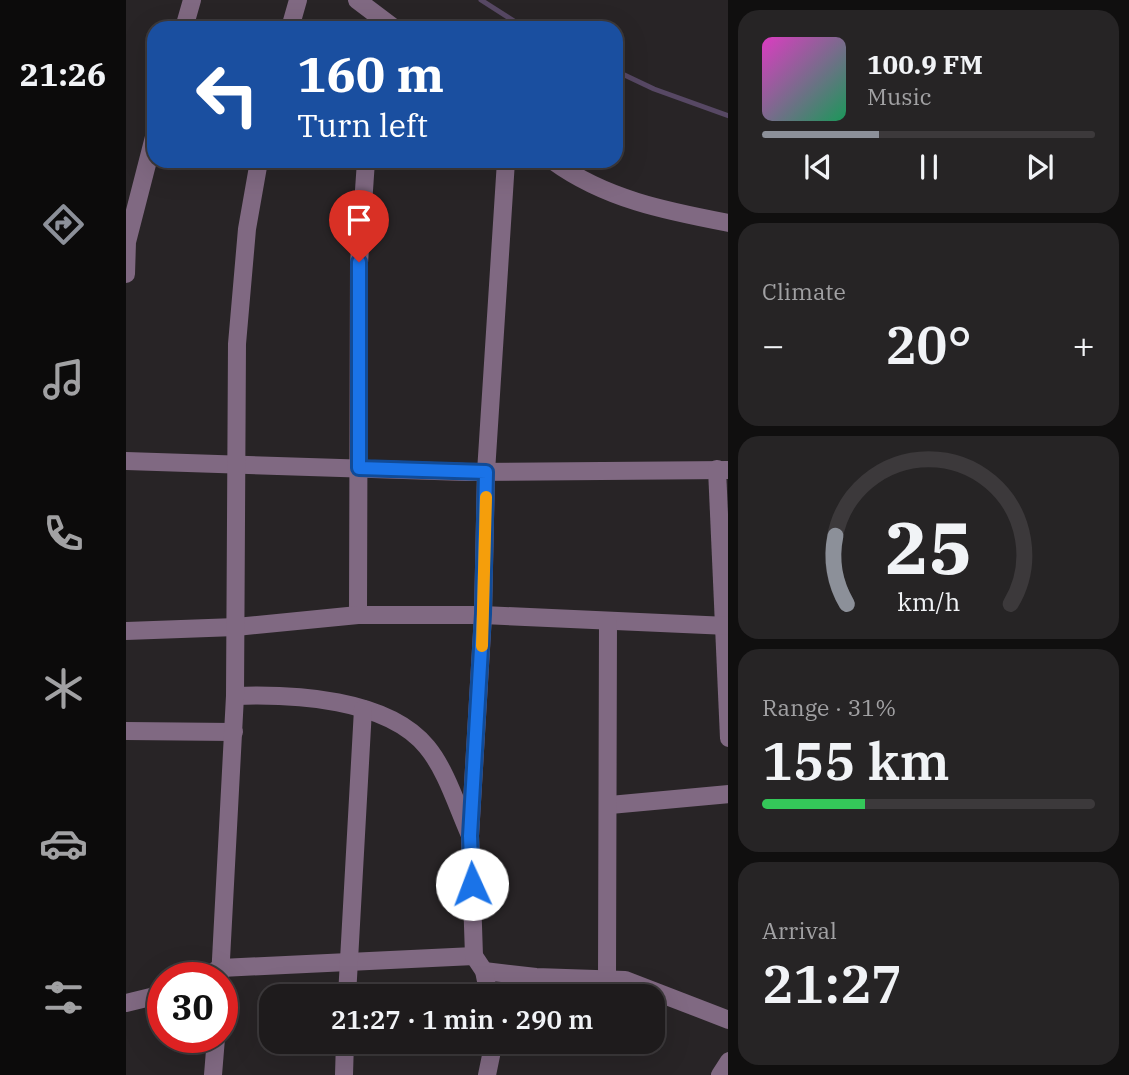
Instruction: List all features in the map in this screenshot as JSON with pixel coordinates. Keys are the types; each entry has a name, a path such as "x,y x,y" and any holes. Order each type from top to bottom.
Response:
{"street":[{"path":"186,21 192,0"},
{"path":"292,21 298,0"},
{"path":"357,0 385,21"},
{"path":"126,274 127,243 147,164"},
{"path":"221,962 235,696 239,463 237,344 247,229 258,168"},
{"path":"358,615 359,262 366,168"},
{"path":"485,984 479,963 470,836 483,614 486,472 506,168"},
{"path":"563,168 581,181 632,201 728,223"},
{"path":"126,461 486,472 723,470 728,738"},
{"path":"126,631 236,627 358,615 483,614 726,626"},
{"path":"607,977 606,895 610,805 608,622"},
{"path":"235,696 286,694 363,709 405,727 427,747 470,836"},
{"path":"348,984 363,709"},
{"path":"126,730 233,732"},
{"path":"610,805 728,794"},
{"path":"238,971 349,960 479,963 570,980 607,977 625,980 728,1020"},
{"path":"126,1003 147,998"},
{"path":"213,1075 215,1053"},
{"path":"344,1075 345,1054"},
{"path":"487,1075 491,1054"},
{"path":"720,1075 728,1061"}],"waterway":[{"path":"481,0 514,21"},
{"path":"623,74 654,89 728,116"}],"slow traffic":[{"path":"482,646 486,497"}],"route":[{"path":"359,262 359,468 486,472 483,614 470,836 472,884"}]}
